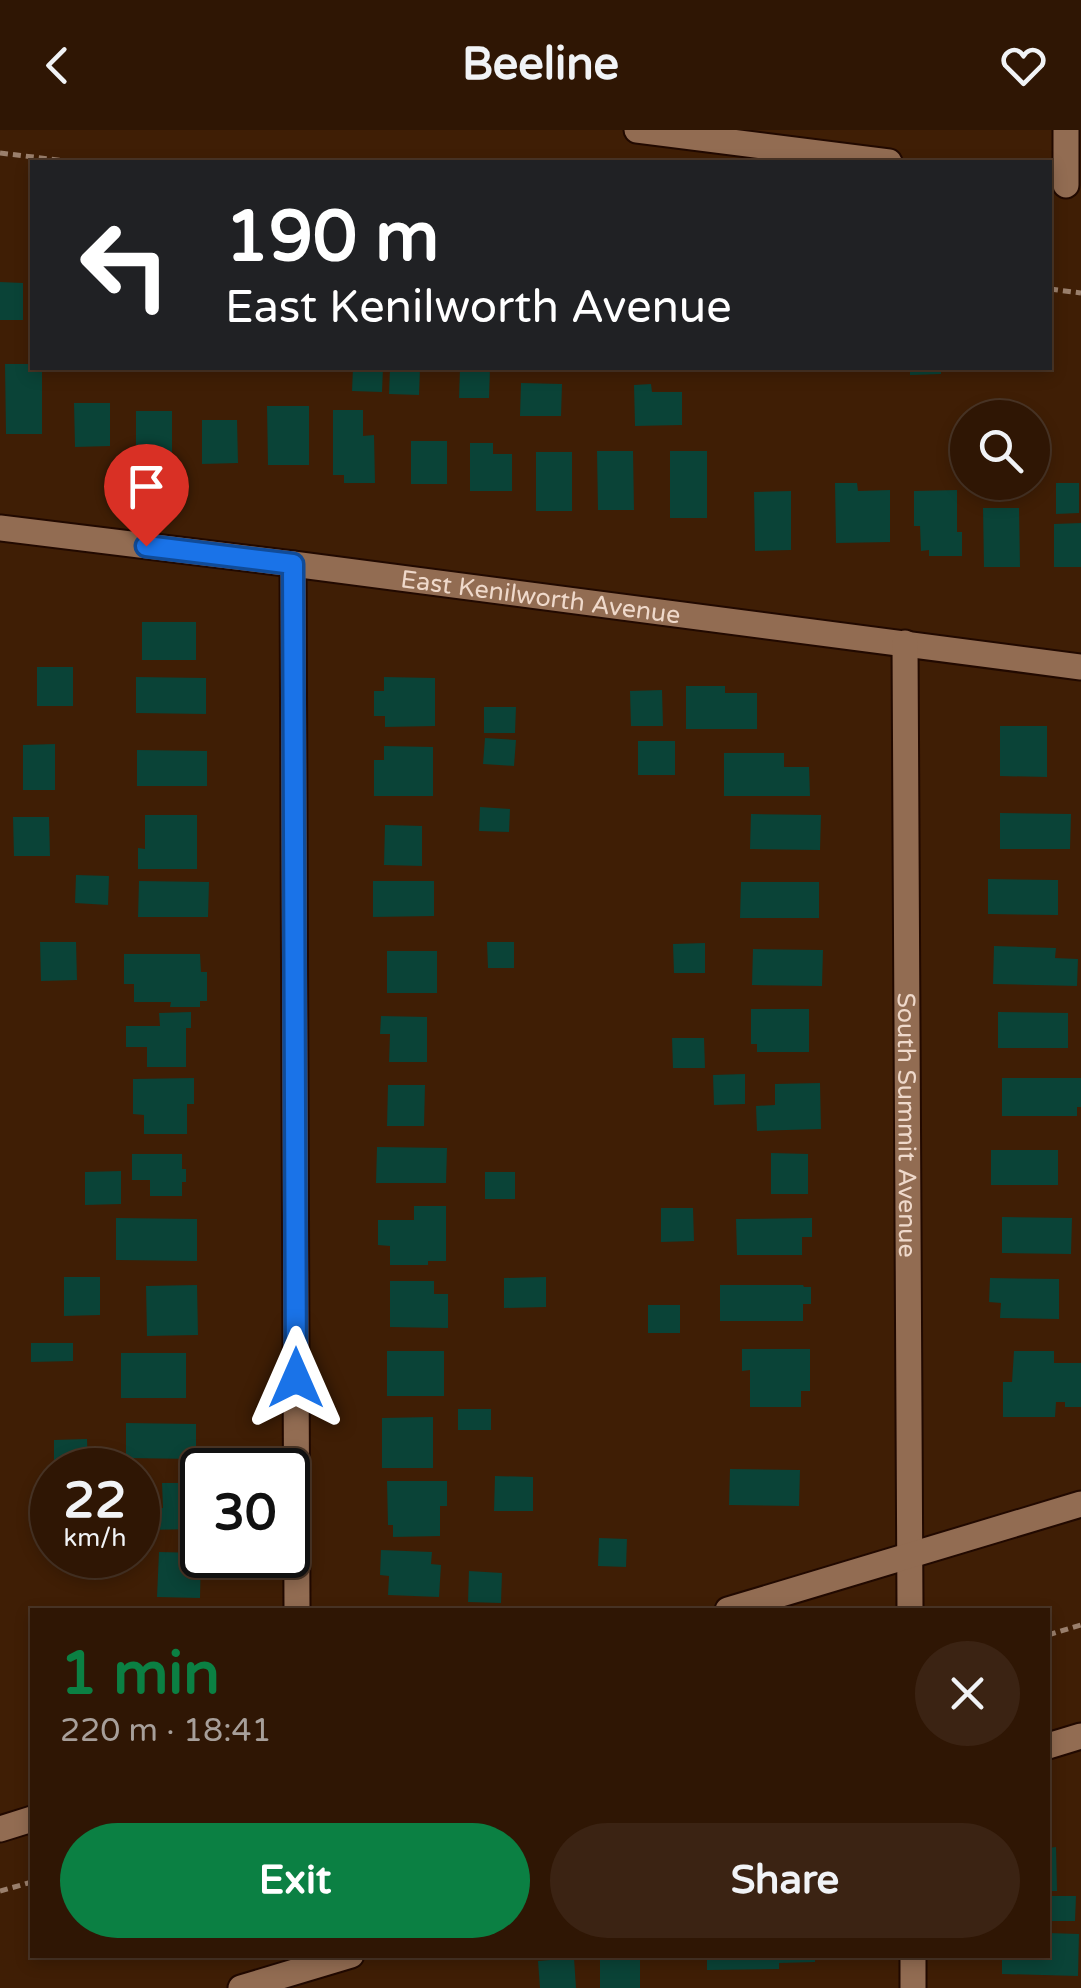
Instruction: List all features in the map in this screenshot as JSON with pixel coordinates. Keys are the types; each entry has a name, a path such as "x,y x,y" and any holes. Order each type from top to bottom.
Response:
{"street":[{"path":"636,130 873,160"},
{"path":"1066,130 1066,185"},
{"name":"East Kenilworth Avenue","path":"0,528 1081,667"},
{"path":"293,564 297,1608"},
{"name":"South Summit Avenue","path":"905,643 910,1608"},
{"path":"735,1608 1081,1504"},
{"path":"1050,1745 1081,1736"},
{"path":"0,1829 30,1820"},
{"path":"241,1988 296,1980 344,1958"},
{"path":"913,1958 913,1988"}],"path":[{"path":"0,152 59,160"},
{"path":"1052,290 1081,294"},
{"path":"1050,1634 1081,1624"},
{"path":"0,1891 30,1883"}],"building":[{"path":"0,282 23,283 23,320 0,320"},
{"path":"5,364 30,364 30,370 42,370 42,434 6,434"},
{"path":"353,370 383,370 382,392 352,391"},
{"path":"390,370 420,370 419,395 389,394"},
{"path":"460,370 490,370 489,398 459,398"},
{"path":"910,370 941,370 941,374 910,375"},
{"path":"521,383 562,384 561,416 520,416"},
{"path":"651,384 652,392 682,392 682,425 635,426 634,385"},
{"path":"74,403 110,403 110,446 75,447"},
{"path":"267,406 309,406 309,465 268,465"},
{"path":"333,410 363,410 363,436 374,435 375,483 344,483 344,475 333,475"},
{"path":"136,411 172,411 172,454 136,455"},
{"path":"202,420 237,420 238,463 202,464"},
{"path":"411,441 447,441 447,484 411,484"},
{"path":"470,443 493,443 493,454 512,454 512,491 470,491"},
{"path":"597,451 633,451 634,510 598,510"},
{"path":"670,451 707,451 707,518 670,518"},
{"path":"536,452 572,452 572,511 536,511"},
{"path":"835,483 857,483 858,491 890,490 890,542 836,543"},
{"path":"1056,483 1079,483 1079,513 1056,514"},
{"path":"950,490 950,500 957,500 962,556 929,556 929,550 921,551 920,526 914,526 914,491"},
{"path":"791,491 791,550 755,551 754,492"},
{"path":"983,508 1019,508 1020,567 984,567"},
{"path":"1081,523 1081,567 1054,567 1054,524"},
{"path":"142,622 196,622 196,660 142,660"},
{"path":"37,667 73,667 73,706 37,706"},
{"path":"136,677 206,678 206,714 136,713"},
{"path":"384,677 435,678 435,726 385,727 385,716 374,716 374,691 384,691"},
{"path":"686,686 725,686 725,693 757,693 757,729 686,729"},
{"path":"662,690 663,726 631,726 630,691"},
{"path":"484,707 516,707 515,733 484,733"},
{"path":"1000,726 1047,726 1047,777 1000,776"},
{"path":"485,738 516,740 514,766 483,764"},
{"path":"638,741 675,741 675,775 638,775"},
{"path":"55,744 55,790 23,790 23,745"},
{"path":"384,746 433,747 433,796 374,796 374,760 384,760"},
{"path":"137,750 207,751 207,786 137,786"},
{"path":"724,753 784,753 784,767 809,767 810,796 724,796"},
{"path":"480,807 510,809 509,832 479,831"},
{"path":"1000,813 1071,814 1070,849 1000,849"},
{"path":"751,814 821,815 820,850 750,849"},
{"path":"145,815 197,815 197,869 138,869 138,848 145,849"},
{"path":"13,817 49,817 50,856 14,856"},
{"path":"385,825 422,826 422,866 384,865"},
{"path":"76,875 109,876 108,905 75,903"},
{"path":"988,879 1058,880 1058,915 988,914"},
{"path":"139,881 209,882 208,917 138,917"},
{"path":"373,881 434,881 434,916 373,917"},
{"path":"741,882 819,882 819,918 740,918"},
{"path":"40,942 76,942 77,980 41,981"},
{"path":"487,942 514,942 514,968 488,968"},
{"path":"705,943 705,973 674,973 673,944"},
{"path":"994,946 1056,948 1055,958 1078,959 1077,986 993,984"},
{"path":"753,949 823,950 822,986 752,985"},
{"path":"387,951 437,951 437,993 387,993"},
{"path":"124,954 200,954 201,972 207,972 207,1001 200,1001 200,1007 134,1002 134,984 124,984"},
{"path":"751,1009 809,1009 809,1052 757,1052 757,1044 751,1044"},
{"path":"191,1012 191,1028 186,1028 186,1067 147,1067 147,1047 126,1047 126,1026 160,1026 159,1013"},
{"path":"998,1012 1068,1013 1068,1048 998,1048"},
{"path":"381,1016 427,1017 427,1062 389,1062 390,1034 380,1034"},
{"path":"672,1038 704,1038 705,1068 673,1068"},
{"path":"745,1074 745,1104 714,1105 713,1075"},
{"path":"194,1078 194,1104 187,1104 187,1134 144,1134 144,1115 133,1114 133,1079"},
{"path":"1002,1078 1081,1078 1081,1107 1077,1107 1077,1116 1002,1116"},
{"path":"820,1083 821,1129 757,1131 756,1106 775,1105 775,1084"},
{"path":"388,1085 425,1085 424,1126 387,1126"},
{"path":"377,1147 447,1148 446,1183 376,1183"},
{"path":"991,1150 1058,1150 1058,1185 991,1185"},
{"path":"771,1153 808,1154 808,1194 771,1194"},
{"path":"132,1154 182,1154 186,1182 182,1182 182,1196 150,1196 150,1180 132,1180"},
{"path":"121,1171 121,1204 85,1205 85,1172"},
{"path":"485,1172 515,1172 515,1199 485,1199"},
{"path":"414,1206 446,1206 446,1261 390,1265 390,1246 378,1245 378,1220 414,1220"},
{"path":"661,1208 693,1208 694,1241 661,1242"},
{"path":"1002,1217 1072,1218 1071,1254 1002,1253"},
{"path":"116,1218 197,1219 197,1261 116,1260"},
{"path":"812,1218 812,1237 802,1237 802,1255 737,1255 736,1219"},
{"path":"64,1277 100,1277 100,1315 64,1316"},
{"path":"546,1277 546,1307 504,1308 504,1278"},
{"path":"990,1278 1059,1279 1059,1319 1000,1318 1001,1303 989,1302"},
{"path":"390,1281 434,1281 434,1294 448,1294 448,1328 390,1327"},
{"path":"197,1285 198,1335 147,1336 146,1286"},
{"path":"720,1285 803,1285 811,1287 811,1304 803,1304 803,1321 720,1321"},
{"path":"648,1305 680,1305 680,1333 648,1333"},
{"path":"31,1343 73,1343 73,1361 31,1362"},
{"path":"742,1349 810,1349 810,1391 801,1391 801,1407 750,1407 750,1370 742,1371"},
{"path":"387,1351 444,1351 444,1396 387,1396"},
{"path":"1014,1351 1054,1351 1054,1363 1081,1363 1081,1407 1065,1407 1065,1402 1056,1402 1055,1417 1003,1417 1003,1382 1012,1382"},
{"path":"121,1353 186,1353 186,1398 121,1398"},
{"path":"458,1409 491,1409 491,1430 458,1430"},
{"path":"433,1417 433,1468 382,1468 382,1418"},
{"path":"126,1423 196,1424 196,1448 180,1448 180,1459 160,1458 160,1448 126,1448"},
{"path":"87,1439 87,1448 54,1448 54,1440"},
{"path":"730,1469 800,1470 799,1506 729,1505"},
{"path":"495,1476 533,1477 533,1511 494,1511"},
{"path":"387,1481 447,1481 447,1506 440,1506 440,1536 393,1537 393,1525 388,1525"},
{"path":"162,1483 180,1483 180,1529 160,1530"},
{"path":"599,1538 627,1539 626,1567 598,1566"},
{"path":"381,1550 432,1552 431,1564 441,1565 439,1597 388,1595 389,1576 380,1575"},
{"path":"160,1552 180,1552 180,1578 200,1578 200,1598 157,1597"},
{"path":"469,1571 502,1573 501,1603 468,1602"},
{"path":"1056,1847 1057,1891 1050,1891 1050,1848"},
{"path":"1051,1896 1076,1896 1075,1921 1051,1921"},
{"path":"1050,1933 1079,1934 1078,1976 1002,1974 1002,1958 1050,1958"},
{"path":"574,1958 576,1988 540,1988 538,1961"},
{"path":"600,1958 640,1958 640,1988 600,1988"},
{"path":"707,1958 815,1958 815,1962 779,1963 779,1969 707,1970"}],"route":[{"path":"146,546 293,564 296,1378"}]}
